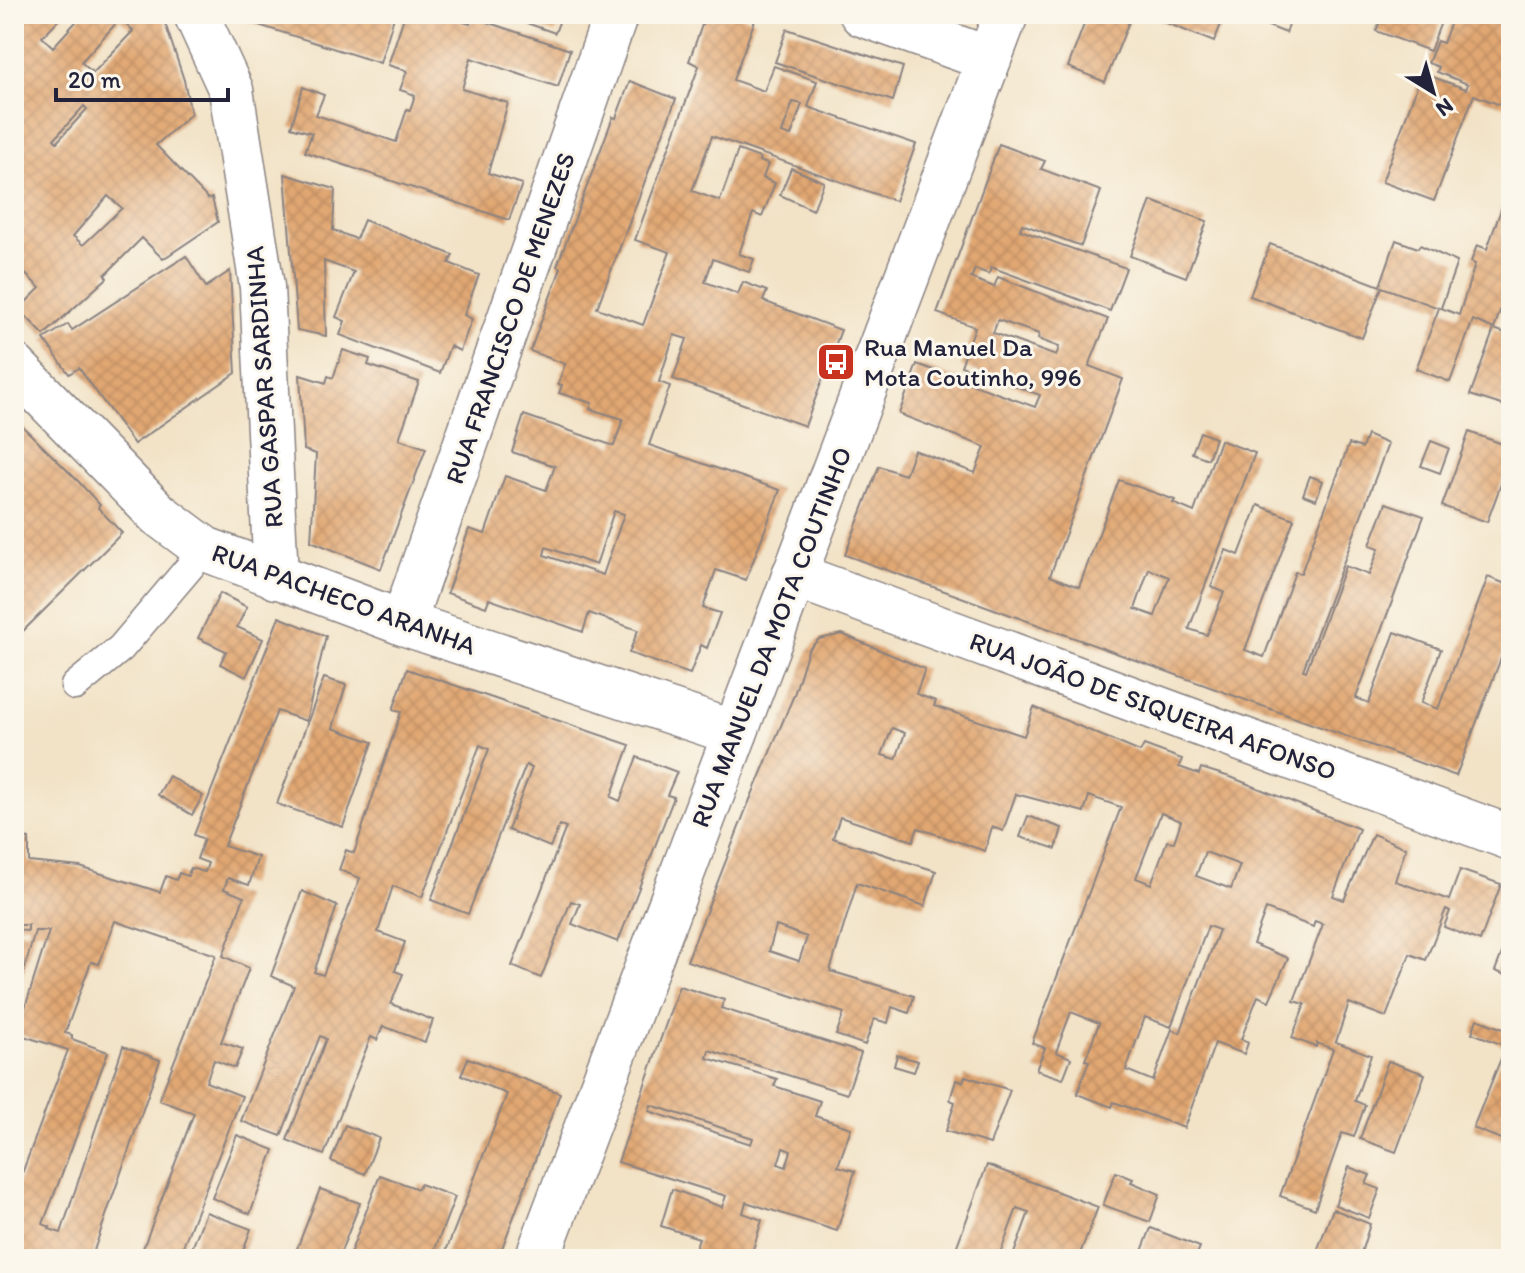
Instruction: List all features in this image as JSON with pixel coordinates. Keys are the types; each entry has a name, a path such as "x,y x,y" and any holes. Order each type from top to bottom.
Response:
{"street":[{"name":"RUA GASPAR SARDINHA","path":"196,14 231,90 262,287 276,577"},
{"name":"RUA FRANCISCO DE MENEZES","path":"403,623 616,14"},
{"path":"862,14 989,59"},
{"name":"RUA MANUEL DA MOTA COUTINHO","path":"537,1259 1006,14"},
{"name":"RUA PACHECO ARANHA","path":"14,366 158,514 205,549 403,623 735,733"},
{"name":"RUA JOÃO DE SIQUEIRA AFONSO","path":"794,575 1511,838"}],"lane":[{"path":"75,686 121,648 205,549"}],"building":[{"path":"14,14 64,14 42,37 53,47 83,14 162,14 184,80 191,114 156,145 208,199 212,198 218,222 163,259 142,238 105,275 107,278 44,335 19,309 40,288 14,263 14,75 21,68 14,62","holes":["120,19 133,31 93,73 81,62","84,106 87,109 57,142 54,139","108,196 122,208 83,245 73,236"]},
{"path":"236,14 395,14 380,63 236,18"},
{"path":"405,14 436,14 470,24 472,17 570,50 558,87 471,58 462,89 508,103 488,173 522,184 509,220 305,152 312,133 291,127 303,87 324,95 316,115 396,142 415,95 400,90 407,71 388,65"},
{"path":"501,14 562,14 555,33"},
{"path":"706,14 737,14 755,20 733,80 764,91 774,66 817,81 808,107 916,144 895,201 712,136 692,191 720,201 738,150 768,164 763,178 775,183 762,217 753,213 739,254 754,259 749,272 713,259 705,282 738,294 743,282 767,291 763,301 841,330 805,426 673,379 687,339 674,335 659,382 670,386 649,445 780,490 746,580 716,570 703,608 720,613 707,648 701,645 690,674 629,653 638,630 589,613 583,632 489,599 486,607 447,593 469,529 485,534 505,476 546,490 555,466 512,452 524,415 614,446 623,419 590,409 592,403 559,393 562,385 558,384 565,364 530,351 561,268 557,266 613,117 616,118 630,81 676,99 597,308 643,325 670,252 635,240 699,66 689,61","holes":["793,102 802,104 791,136 782,133","614,511 624,514 603,575 544,555 546,547 596,565"]},
{"path":"1088,14 1132,14 1105,82 1068,67"},
{"path":"1144,14 1225,14 1214,42"},
{"path":"1261,14 1293,14 1286,33 1258,22"},
{"path":"1383,14 1444,14 1430,51 1376,31"},
{"path":"1454,14 1511,14 1511,109 1474,95 1434,201 1382,182 1422,73 1466,89 1468,84 1437,72 1439,67 1428,63 1437,41 1443,43"},
{"path":"787,29 903,67 893,101 775,62"},
{"path":"999,144 1045,161 1041,169 1101,191 1081,246 1022,224 1020,230 1126,268 1110,311 991,267 989,274 975,269 971,278 994,287 998,277 1108,319 1089,366 1123,379 1050,576 1079,587 1119,480 1175,500 1173,503 1194,512 1220,440 1255,453 1189,629 1207,635 1224,592 1211,587 1226,550 1239,555 1258,505 1294,519 1245,650 1264,657 1295,572 1301,573 1349,444 1362,448 1367,435 1388,444 1303,670 1306,671 1345,566 1369,575 1379,548 1370,545 1386,503 1424,516 1356,698 1369,703 1395,632 1441,649 1421,703 1438,709 1488,577 1511,586 1511,632 1456,776 845,555 879,466 905,475 914,450 975,473 985,447 899,414 917,364 1035,407 1040,395 961,366 975,327 937,313","holes":["998,320 1039,334 1038,339 1059,347 1056,356 993,333","1149,569 1169,577 1155,616 1135,609"]},
{"path":"791,168 824,182 813,210 780,195"},
{"path":"285,174 335,189 333,230 356,239 364,220 453,255 449,263 479,275 464,315 472,319 460,351 450,346 440,373 340,335 345,321 336,317 354,272 324,261 326,336 297,330"},
{"path":"1511,181 1511,278 1494,329 1473,320 1450,382 1416,369 1439,308 1382,287 1362,338 1250,296 1270,244 1380,286 1396,240 1418,248 1420,245 1457,262 1441,308 1459,315 1475,264 1471,262 1477,245 1487,249"},
{"path":"1151,201 1207,221 1186,277 1130,256"},
{"path":"186,256 206,287 230,271 236,373 134,444 79,368 69,374 44,339 68,324 72,330"},
{"path":"1494,329 1511,335 1511,408 1470,395"},
{"path":"343,350 370,359 368,365 419,382 399,439 426,448 381,569 311,541 316,454 304,450 300,375 326,383 328,376 333,378"},
{"path":"14,418 78,481 122,533 14,640"},
{"path":"1200,432 1215,438 1208,459 1192,453"},
{"path":"1469,432 1511,447 1511,457 1487,522 1442,506"},
{"path":"1431,441 1449,448 1440,473 1421,466"},
{"path":"1310,476 1323,481 1316,500 1303,495"},
{"path":"220,593 247,607 237,627 263,639 246,677 220,664 226,651 198,638"},
{"path":"279,617 326,636 306,721 277,711 224,846 258,857 249,885 228,878 224,889 244,897 223,956 249,968 221,1042 243,1049 235,1068 214,1060 206,1082 242,1096 178,1259 139,1259 194,1113 159,1100 216,955 115,921 99,964 91,962 65,1033 72,1035 72,1039 108,1052 43,1224 49,1229 61,1233 123,1046 160,1060 91,1259 14,1259 14,1195 68,1050 17,1034 14,1041 14,1029 18,1030 49,931 35,931 14,1007 14,930 28,931 28,925 14,925 14,837 29,839 29,862 80,867 160,892 166,876 176,880 179,873 188,876 190,868 205,872 208,863 197,859 204,839 194,835"},
{"path":"842,634 925,669 916,694 936,701 934,706 1024,736 1034,707 1140,752 1144,745 1182,759 1179,767 1199,774 1201,768 1233,778 1357,828 1333,896 1344,900 1373,834 1406,848 1395,881 1449,900 1460,870 1501,884 1480,941 1444,927 1450,911 1446,909 1426,960 1410,954 1386,1017 1349,1003 1336,1042 1371,1055 1355,1101 1365,1105 1354,1137 1342,1133 1315,1209 1280,1196 1333,1049 1317,1043 1316,1047 1292,1038 1305,1004 1294,1001 1323,924 1315,921 1313,927 1266,909 1253,944 1288,958 1269,1001 1258,996 1241,1039 1248,1043 1244,1054 1215,1043 1184,1128 1114,1102 1112,1107 1077,1094 1089,1061 1085,1060 1099,1023 1071,1012 1056,1052 1071,1058 1063,1079 1036,1070 1045,1048 1032,1043 1121,807 1089,796 1084,812 1016,794 1003,831 992,827 985,851 918,828 913,841 840,817 833,838 936,871 925,906 857,883 830,971 914,996 909,1013 892,1007 888,1023 874,1019 865,1045 836,1035 844,1013 687,961 794,695 808,650 819,639","holes":["892,728 905,733 896,759 882,755","1161,813 1181,821 1174,842 1167,841 1151,884 1136,878","1205,852 1240,865 1231,889 1196,876","776,926 807,937 799,961 769,951","1208,926 1219,930 1180,1033 1172,1029 1153,1081 1126,1070 1145,1017 1171,1027"]},
{"path":"407,669 630,745 611,797 620,801 637,757 677,772 667,795 674,797 618,942 572,924 580,904 571,901 541,978 512,966 566,827 560,825 550,847 508,830 532,768 526,765 468,914 431,900 489,749 480,745 422,897 393,886 378,932 405,942 395,971 403,974 391,1004 433,1020 425,1042 383,1026 377,1040 371,1037 324,1155 287,1140 326,1039 320,1036 281,1136 241,1121 294,986 271,976 302,891 337,906 314,972 323,975 360,878 339,870 346,850 354,853 401,712 393,710"},
{"path":"324,678 346,685 333,728 373,742 343,827 277,804"},
{"path":"169,776 203,796 192,815 158,795"},
{"path":"1028,816 1062,828 1056,849 1020,837"},
{"path":"1511,930 1511,977 1495,971"},
{"path":"679,986 724,1000 721,1008 861,1053 847,1094 709,1050 707,1058 777,1079 774,1086 820,1101 815,1116 851,1128 838,1166 855,1171 837,1231 746,1202 743,1213 762,1220 750,1259 711,1259 694,1252 699,1238 661,1226 672,1189 722,1207 726,1196 618,1162","holes":["651,1105 753,1138 751,1144 649,1111","783,1148 791,1151 786,1167 778,1164"]},
{"path":"1477,1019 1511,1032 1511,1143 1473,1128 1506,1046 1472,1033"},
{"path":"897,1055 918,1061 914,1072 894,1066"},
{"path":"468,1058 560,1093 498,1259 443,1259 507,1094 461,1075"},
{"path":"1388,1061 1425,1074 1396,1152 1360,1139"},
{"path":"965,1076 1010,1090 990,1144 946,1131 955,1102 950,1100 956,1080 963,1082"},
{"path":"345,1125 379,1138 365,1174 331,1161"},
{"path":"237,1135 274,1150 250,1214 212,1198"},
{"path":"987,1165 1098,1207 1078,1259 1012,1259 1029,1212 1017,1208 998,1259 952,1259"},
{"path":"1349,1167 1370,1175 1366,1184 1380,1189 1369,1218 1335,1205"},
{"path":"1116,1172 1160,1194 1150,1222 1103,1205"},
{"path":"380,1175 418,1189 420,1184 455,1197 431,1259 348,1259"},
{"path":"320,1189 360,1203 338,1259 293,1259"},
{"path":"1333,1209 1370,1224 1359,1259 1314,1259"},
{"path":"206,1212 251,1229 240,1259 188,1259"},
{"path":"1151,1228 1200,1247 1195,1259 1139,1259"}],"place":[{"name":"Rua Manuel Da Mota Coutinho, 996","path":"836,362"}]}
